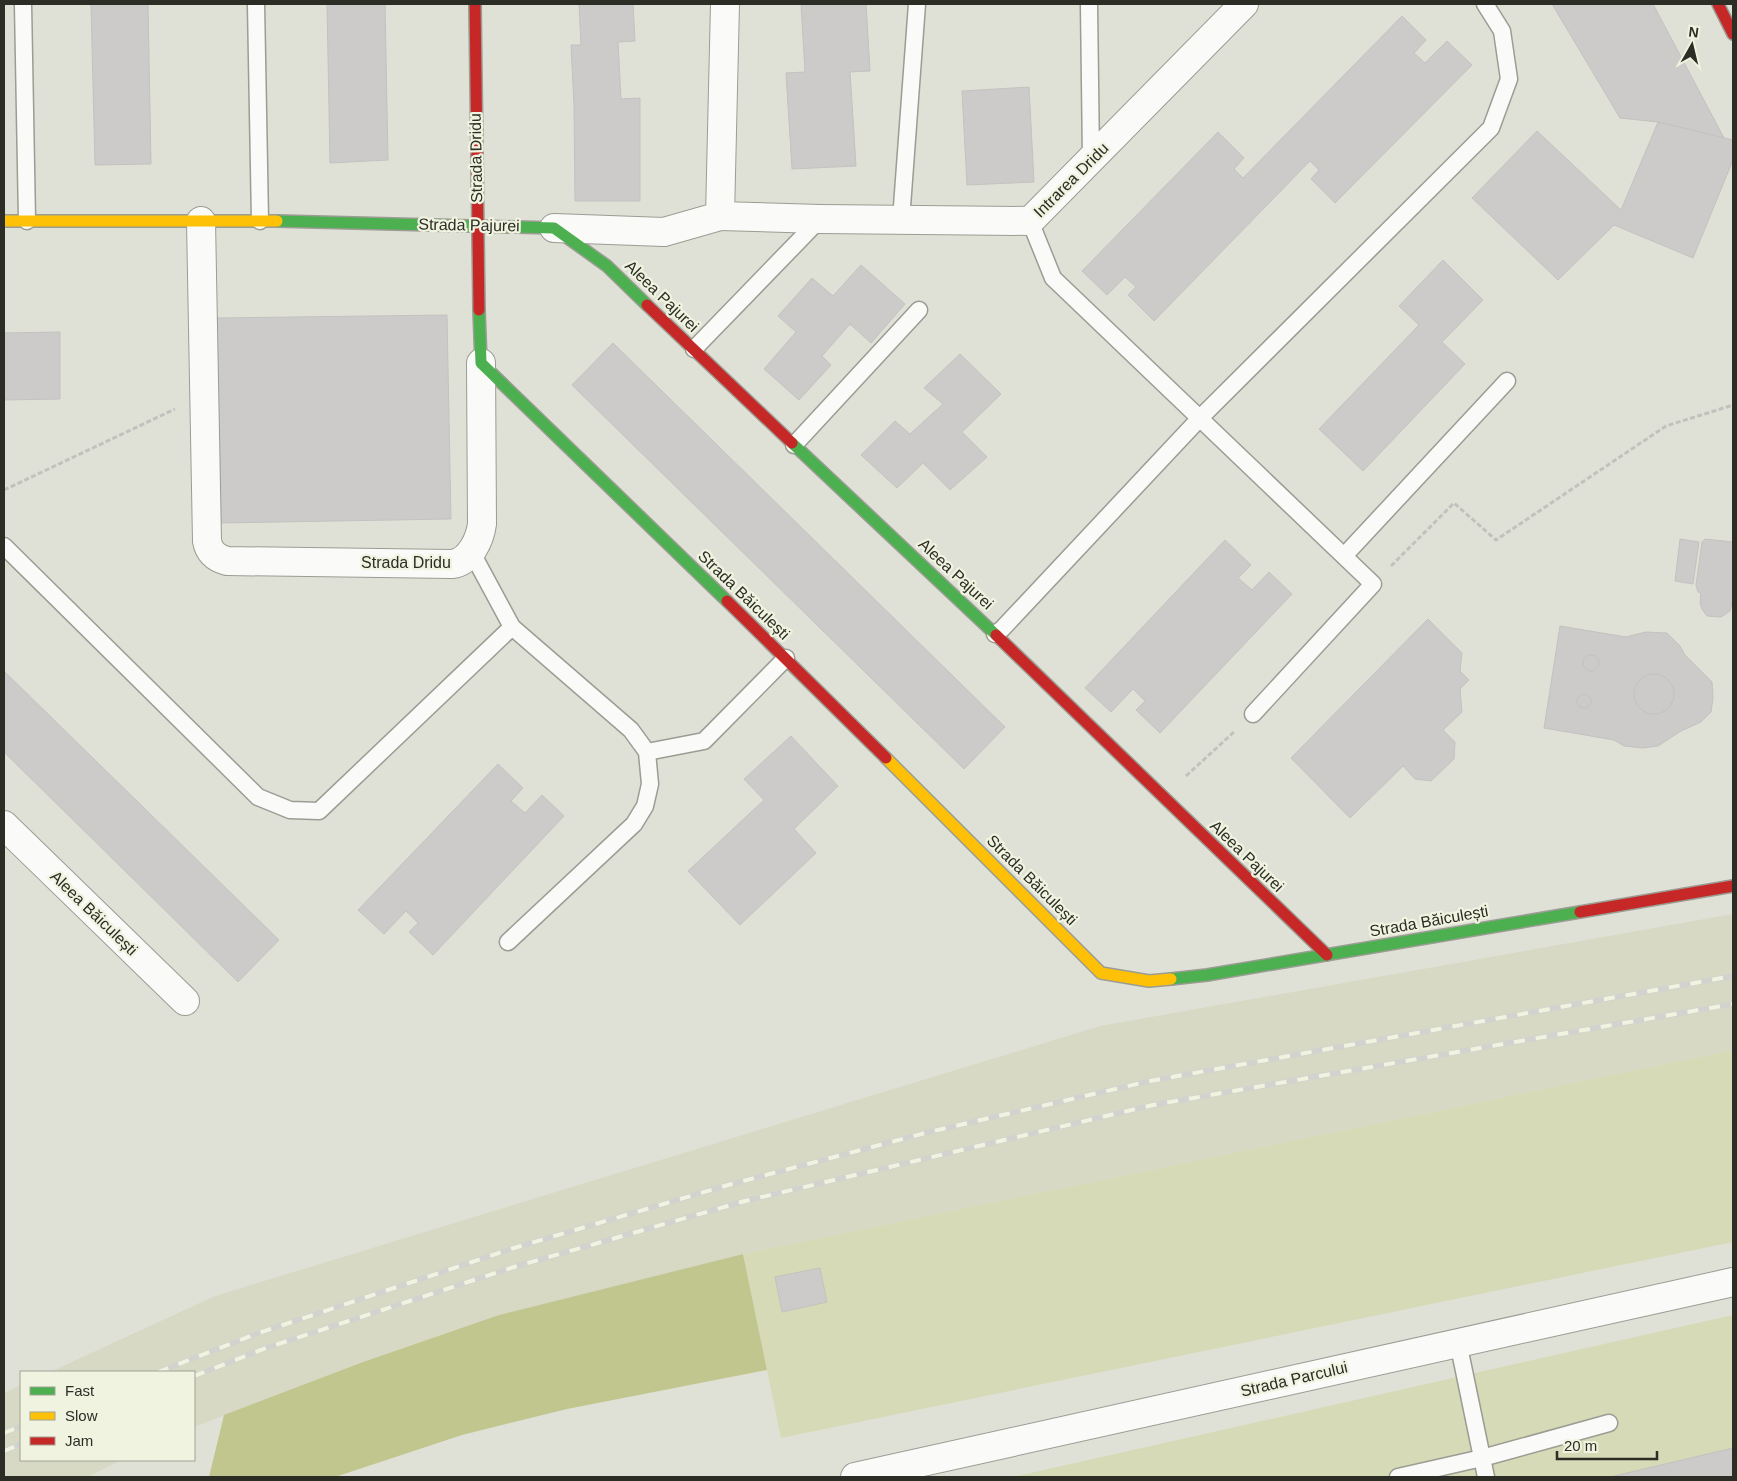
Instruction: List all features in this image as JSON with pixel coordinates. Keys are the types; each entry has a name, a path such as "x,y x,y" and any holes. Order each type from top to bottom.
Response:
{"street":[{"name":"Strada Dridu","path":"201,221 207,541 212,552 221,560 227,561 455,564 464,558 480,538 482,524 475,4"},
{"path":"720,216 725,4"},
{"name":"Intrarea Dridu","path":"720,216 1030,221 1244,4"},
{"path":"1718,4 1733,34"},
{"name":"Strada Pajurei","path":"4,221 260,221 664,232 720,216"},
{"name":"Aleea Pajurei","path":"554,228 607,266 995,634 1327,955"},
{"name":"Strada Băiculești","path":"481,363 786,658 1102,973 1150,981 1207,975 1733,886"},
{"name":"Aleea Băiculești","path":"4,825 185,1001"},
{"name":"Strada Parcului","path":"855,1477 1733,1282"}],"lane":[{"path":"22,4 27,221"},
{"path":"256,4 260,221"},
{"path":"901,220 917,4"},
{"path":"1089,4 1091,159"},
{"path":"995,634 1002,629 1200,418 1491,128 1509,79 1502,31 1485,4"},
{"path":"694,349 820,219"},
{"path":"1030,221 1053,278 1373,584 1253,714"},
{"path":"794,445 919,310"},
{"path":"1344,556 1507,381"},
{"path":"4,546 258,797 290,810 320,811 512,627"},
{"path":"471,551 512,627 631,730 647,752 650,784 645,806 634,824 508,942"},
{"path":"647,752 704,741 786,658"},
{"path":"1458,1342 1486,1477"},
{"path":"1398,1477 1482,1458 1609,1423"}],"path":[{"path":"4,490 205,395"},
{"path":"1373,584 1454,503 1496,540 1666,426 1733,405"},
{"path":"1164,798 1253,714"}],"shaded area":[{"path":"1733,914 1733,1050 743,1254 499,1315 363,1362 195,1427 195,1371 52,1371 215,1296 1100,1026"},
{"path":"20,1385 20,1461 119,1461 88,1477 4,1477 4,1393"}],"green space":[{"path":"1733,1050 1733,1242 781,1438 743,1254"},
{"path":"743,1254 767,1370 567,1409 462,1435 335,1477 209,1477 224,1415 363,1362 499,1315"},
{"path":"1733,1315 1733,1477 1013,1477"}],"building":[{"path":"91,4 148,4 151,164 95,165"},
{"path":"327,4 385,4 388,160 330,163"},
{"path":"579,4 633,4 635,41 618,42 621,99 640,98 640,201 575,201 571,45 581,45"},
{"path":"801,4 866,4 870,71 850,72 856,166 792,169 786,73 805,72"},
{"path":"1552,4 1653,4 1724,138 1658,122 1620,118"},
{"path":"1402,16 1426,40 1414,53 1425,63 1447,41 1472,65 1335,203 1311,179 1319,170 1310,161 1154,321 1128,295 1136,287 1125,277 1107,295 1082,271 1218,132 1244,158 1234,169 1243,178"},
{"path":"1029,87 1034,182 967,185 962,91"},
{"path":"1658,122 1733,140 1733,160 1693,258 1614,225 1558,280 1472,198 1537,131 1621,210"},
{"path":"1443,260 1483,300 1442,342 1465,364 1363,471 1319,429 1419,325 1399,306"},
{"path":"861,265 905,304 871,343 850,324 822,356 831,365 799,400 764,369 796,332 778,316 812,278 833,296"},
{"path":"447,315 451,519 220,523 217,318"},
{"path":"60,332 60,399 4,400 4,333"},
{"path":"613,343 1005,727 964,769 572,385"},
{"path":"960,354 1001,394 962,432 987,457 950,490 923,463 897,488 861,455 895,421 910,434 943,404 924,388"},
{"path":"1680,539 1699,542 1693,584 1675,581"},
{"path":"1705,539 1733,542 1733,599 1730,611 1721,617 1707,616 1702,609 1700,603 1701,593 1698,592 1696,585 1702,542"},
{"path":"1225,540 1251,565 1238,578 1252,590 1269,572 1292,594 1160,733 1136,710 1145,701 1133,689 1111,712 1085,688"},
{"path":"1428,619 1462,653 1460,671 1469,680 1460,689 1462,712 1443,730 1455,742 1454,759 1431,781 1415,779 1403,766 1350,818 1291,758"},
{"path":"1560,626 1626,637 1646,632 1667,633 1680,646 1685,655 1712,682 1713,698 1711,712 1701,722 1681,731 1658,746 1643,748 1624,746 1614,740 1544,728"},
{"path":"1591,655 1599,663 1591,671 1583,663"},
{"path":"4,671 279,940 238,982 4,752"},
{"path":"1658,674 1665,677 1671,683 1674,694 1673,702 1665,711 1658,714 1650,714 1643,711 1635,702 1634,690 1637,683 1646,675"},
{"path":"1584,694 1589,696 1591,701 1589,706 1584,708 1579,706 1577,701 1579,696"},
{"path":"791,736 838,786 794,829 816,853 740,925 688,871 764,800 744,779"},
{"path":"498,764 523,788 511,801 525,813 542,795 564,816 433,955 409,932 418,923 406,911 384,934 358,910"},
{"path":"820,1268 827,1302 782,1312 775,1277"},
{"path":"1733,1448 1733,1477 1610,1477"}],"railway":[{"path":"161,1371 256,1334 514,1248 728,1185 929,1132 1150,1081 1733,976"},
{"path":"195,1376 266,1348 514,1267 745,1201 1153,1105 1733,1004"},
{"path":"4,1433 20,1426"},
{"path":"4,1451 20,1444"}],"traffic: fast":[{"path":"277,221 554,228 607,266 647,305"},
{"path":"479,310 481,363 727,601"},
{"path":"792,443 996,635"},
{"path":"1171,979 1207,975 1580,912"}],"traffic: slow":[{"path":"4,221 277,221"},
{"path":"886,758 1101,973 1149,981 1171,979"}],"traffic: jam":[{"path":"475,4 479,310"},
{"path":"1718,4 1733,34"},
{"path":"647,305 792,443"},
{"path":"727,601 886,758"},
{"path":"996,635 1327,955"},
{"path":"1580,912 1733,886"}]}
